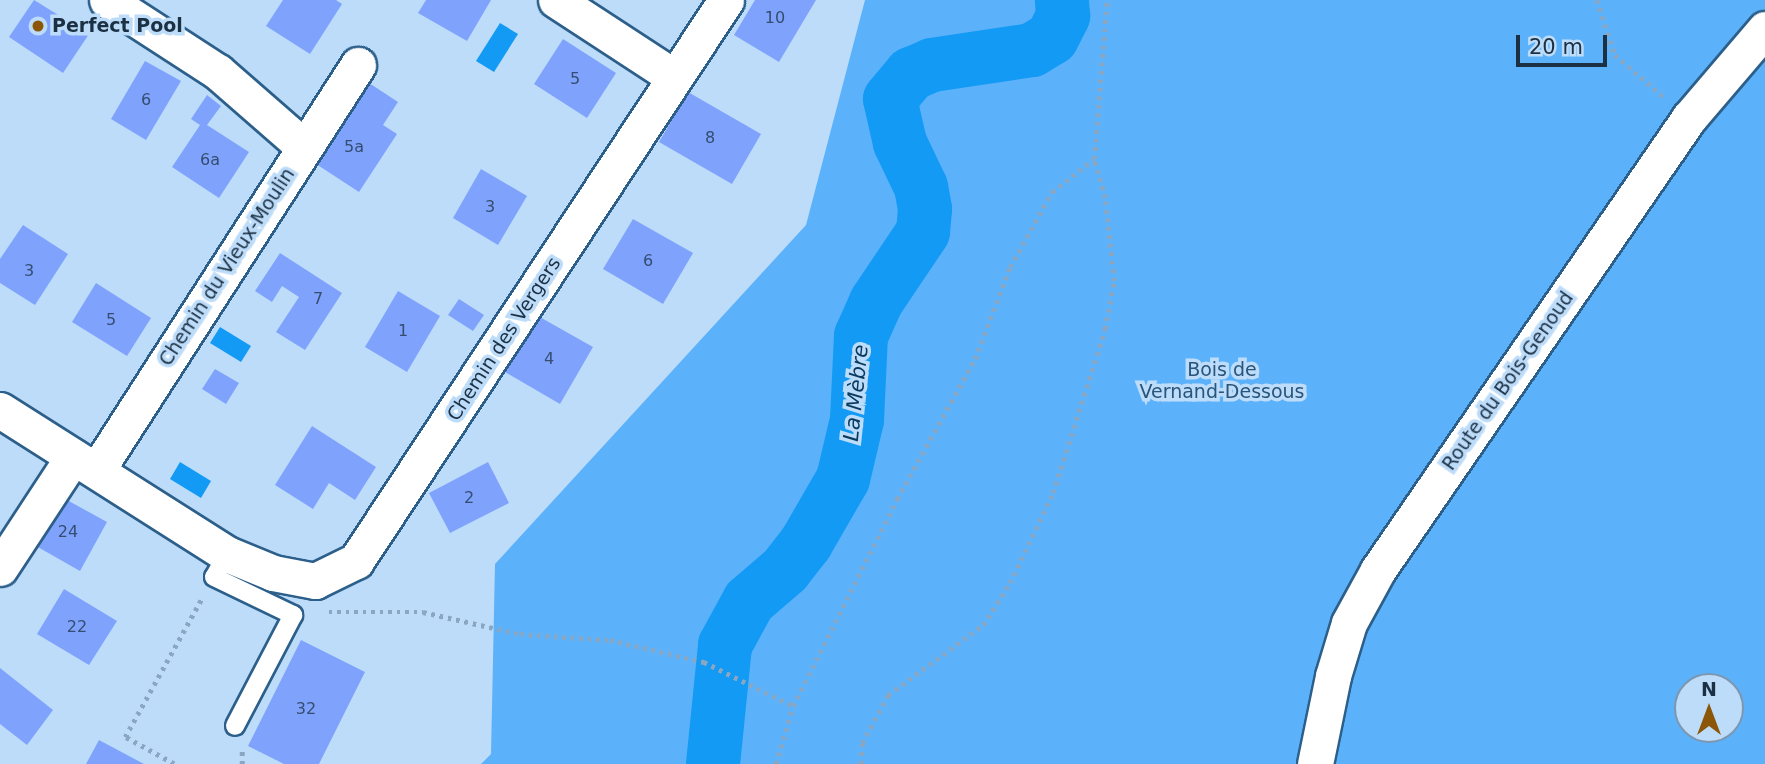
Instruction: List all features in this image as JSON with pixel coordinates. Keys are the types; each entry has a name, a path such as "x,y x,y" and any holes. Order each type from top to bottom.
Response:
{"street":[{"path":"107,0 218,72 304,147"},
{"path":"556,0 674,77"},
{"name":"Chemin des Vergers","path":"220,565 315,580 356,561 383,524 726,0"},
{"name":"Route du Bois-Genoud","path":"1315,764 1333,676 1349,623 1378,570 1689,118 1765,29"},
{"name":"Chemin du Vieux-Moulin","path":"0,568 85,464 358,65"},
{"path":"0,410 85,464 220,565"}],"lane":[{"path":"220,565 293,615 234,726"}],"path":[{"path":"861,764 862,743 888,695 983,625 1010,583 1053,493 1105,329 1114,281 1105,198 1094,159 1107,0"},
{"path":"1597,0 1615,55 1689,118"},
{"path":"776,764 793,706 897,499 975,359 1010,267 1052,192 1094,159"},
{"path":"174,764 125,737 220,565"},
{"path":"293,615 370,609 423,612 520,634 610,640 704,662 748,681 793,706"}],"green space":[{"name":"Bois de Vernand-Dessous","path":"865,0 1765,0 1765,764 481,764 491,754 495,564 806,225"}],"shaded area":[{"path":"500,23 518,34 494,72 476,61"},
{"path":"220,327 251,346 241,362 210,343"},
{"path":"180,462 211,481 201,498 170,479"}],"building":[{"path":"34,0 89,34 63,73 9,37"},
{"path":"283,0 336,0 342,4 310,54 266,26"},
{"path":"426,0 491,0 467,41 418,13"},
{"path":"755,0 816,0 779,62 734,35"},
{"path":"563,39 616,73 587,118 534,84"},
{"path":"145,61 181,81 146,140 111,119"},
{"path":"363,79 398,102 383,125 397,134 359,192 310,160"},
{"path":"688,92 761,134 732,184 659,142"},
{"path":"207,95 221,106 207,125 249,152 219,198 172,167 200,125 191,119"},
{"path":"481,169 527,196 498,245 453,218"},
{"path":"633,219 693,253 663,304 603,269"},
{"path":"23,225 68,254 35,305 0,283 0,259"},
{"path":"280,253 342,293 305,350 276,332 299,297 282,286 272,302 255,291"},
{"path":"96,283 151,318 127,356 72,322"},
{"path":"398,291 440,316 407,372 365,347"},
{"path":"459,299 484,315 473,331 448,315"},
{"path":"538,316 593,347 560,404 505,372"},
{"path":"215,369 239,383 226,404 202,389"},
{"path":"312,426 376,467 355,500 329,483 313,509 275,485"},
{"path":"488,462 509,503 450,533 429,493"},
{"path":"56,494 107,522 80,571 29,542"},
{"path":"64,589 117,621 89,665 37,634"},
{"path":"301,640 365,672 319,764 284,764 248,746"},
{"path":"0,668 53,710 27,745 0,724"},
{"path":"99,740 144,764 86,764"}],"waterway":[{"name":"La Mèbre","path":"713,764 725,645 749,601 785,570 806,543 843,479 857,420 861,336 876,302 923,232 925,209 921,187 900,143 890,99 911,74 932,65 1032,50 1052,38 1063,16 1062,0"}],"place":[{"name":"Perfect Pool","path":"38,26"}]}
